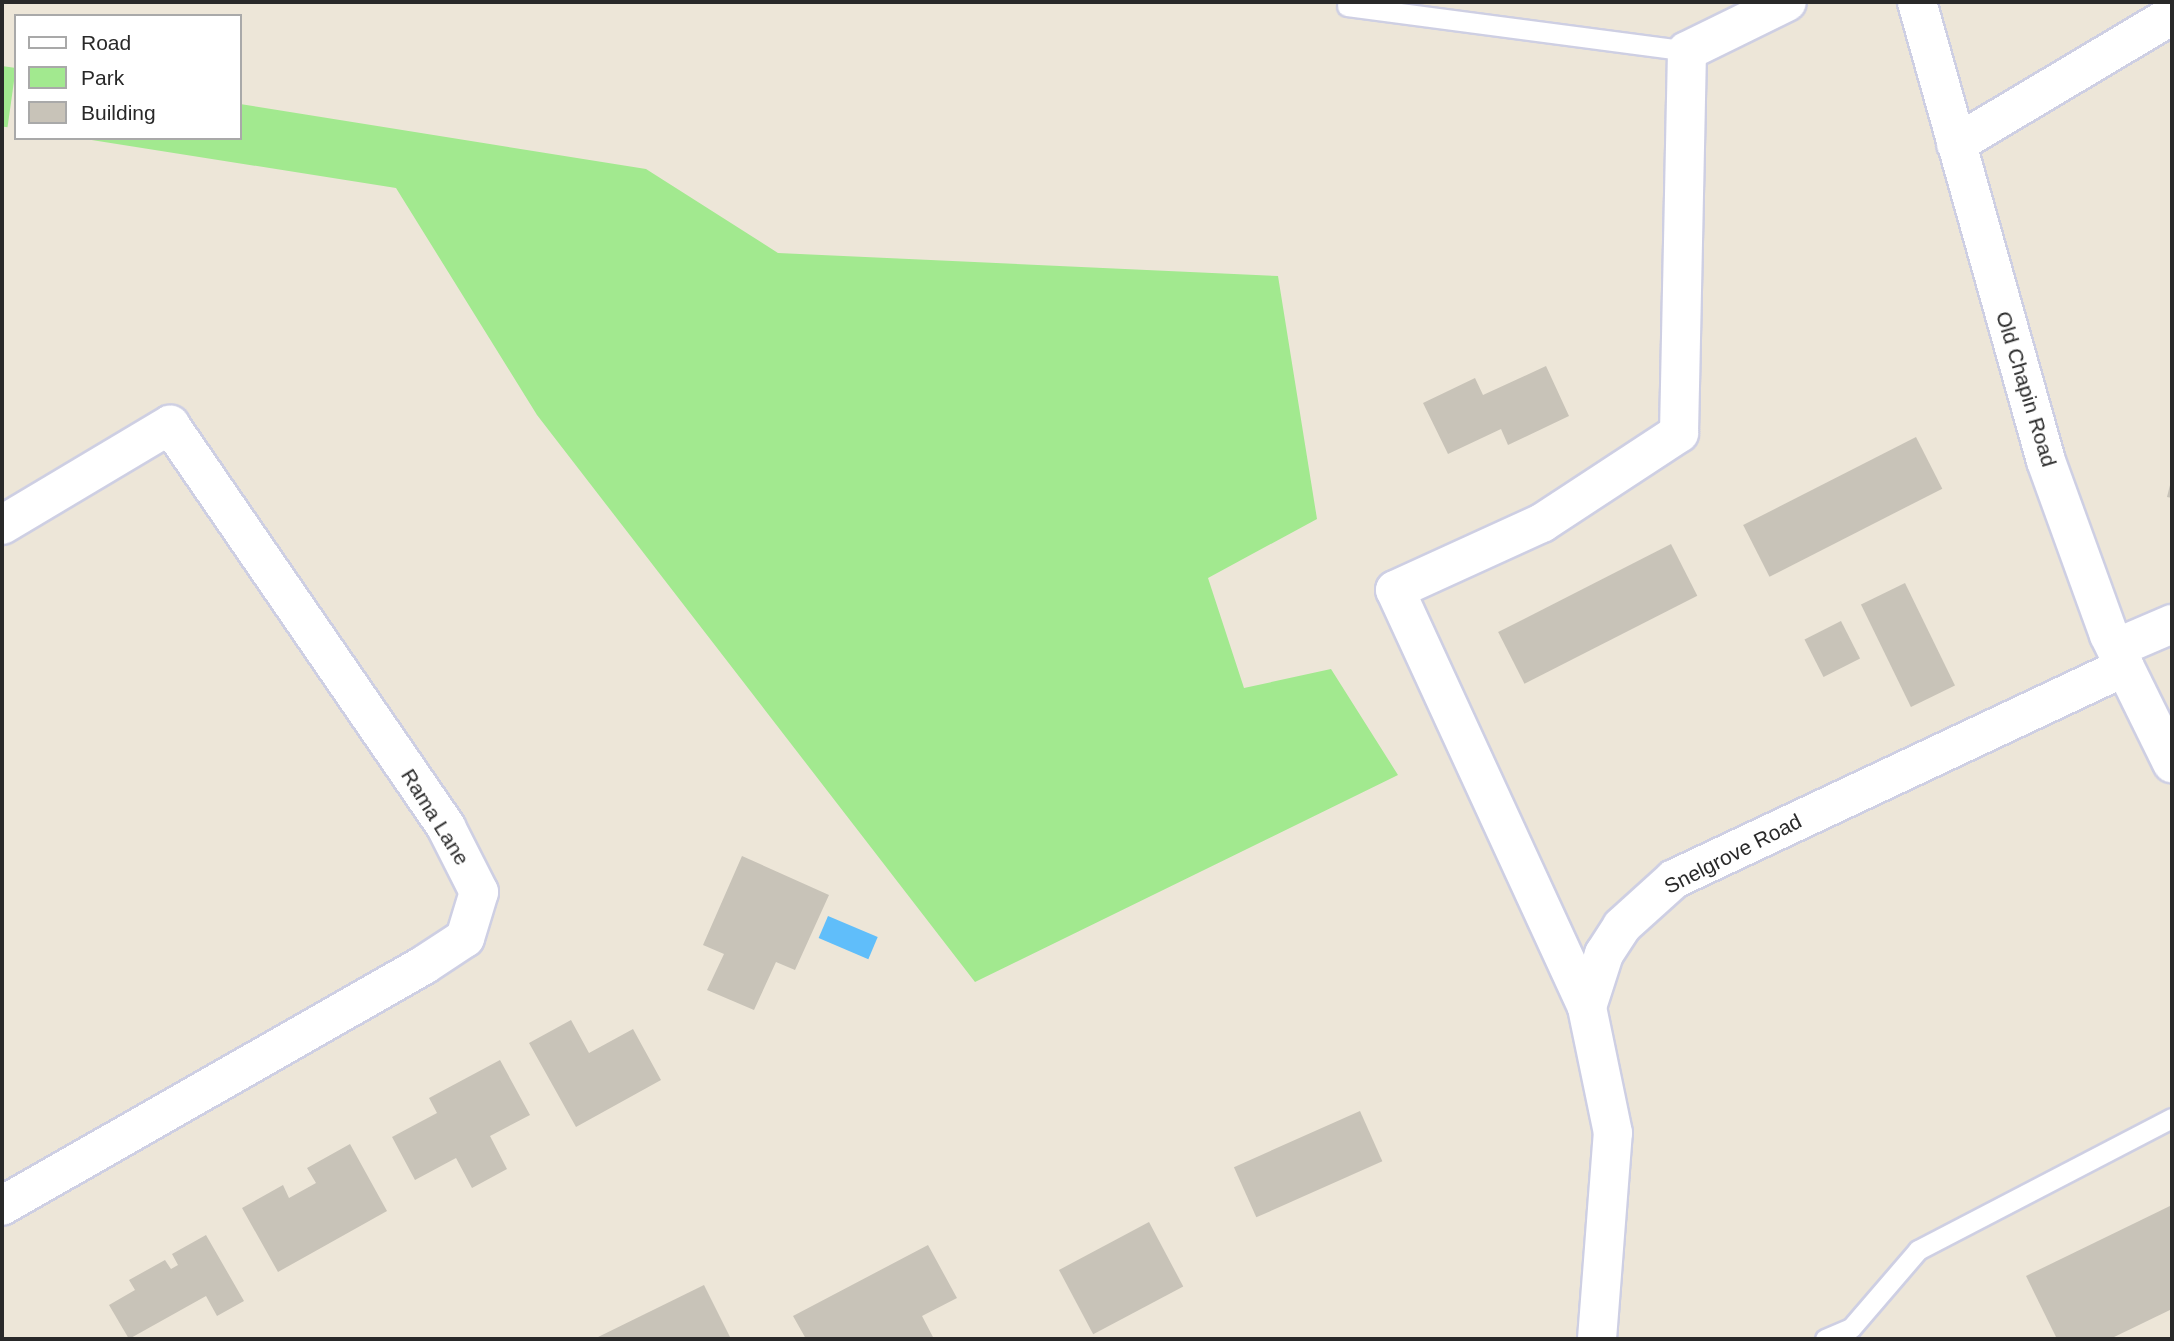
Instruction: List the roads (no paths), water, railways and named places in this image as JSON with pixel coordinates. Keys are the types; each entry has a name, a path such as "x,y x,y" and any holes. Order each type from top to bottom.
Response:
{"street":[{"path":"1587,1007 1395,590 1542,523 1679,432 1688,51 1787,2"},
{"name":"Old Chapin Road","path":"1917,2 2046,461 2120,658 2172,763"},
{"path":"1956,144 2172,15"},
{"name":"Rama Lane","path":"2,525 170,425 446,827 479,892 465,938 424,965 2,1206"},
{"name":"Snelgrove Road","path":"1597,1339 1613,1133 1587,1007 1604,954 1622,926 1674,879 2120,658 2172,624"}],"lane":[{"path":"1347,5 1688,51"},
{"path":"1825,1339 1851,1328 1918,1250 2172,1118"}],"water":[{"path":"828,916 878,937 868,959 819,938"}]}
